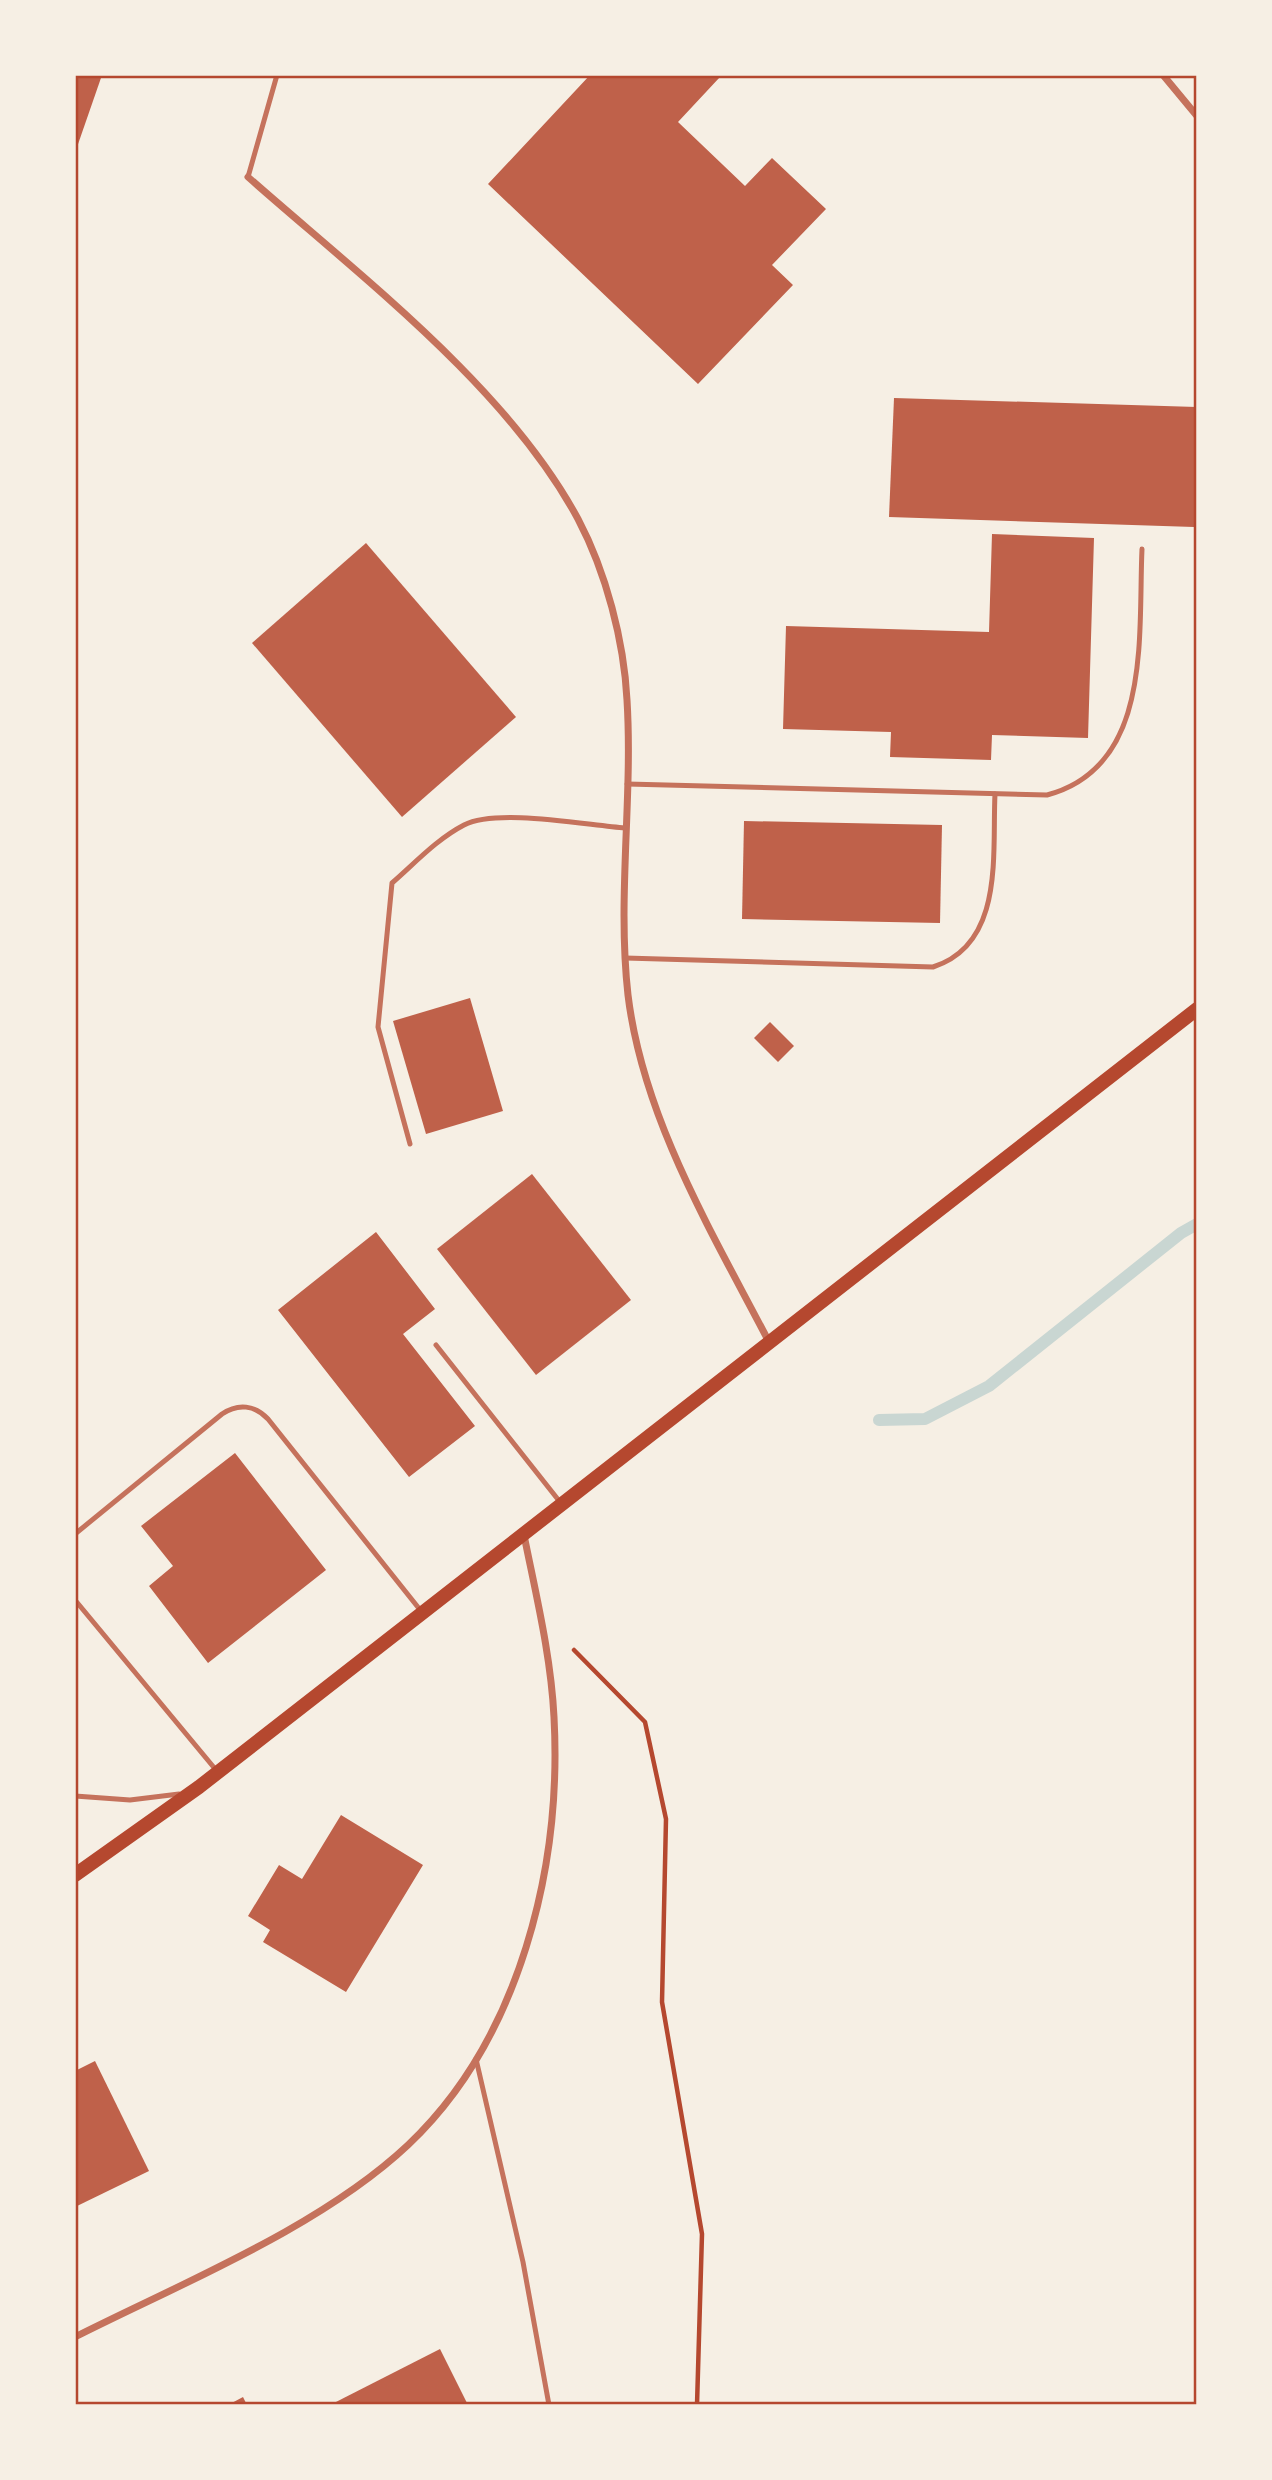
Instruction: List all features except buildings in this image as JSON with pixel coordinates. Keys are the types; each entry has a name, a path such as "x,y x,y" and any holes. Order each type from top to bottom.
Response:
{"main road":[{"path":"75,1875 218,1773 1197,1009"}],"street":[{"path":"1163,75 1197,116"},
{"path":"248,177 423,333 483,393 539,459 578,520 603,581 617,635 627,698 625,958 633,1027 654,1102 690,1185 769,1342"},
{"path":"75,2337 264,2241 359,2183 407,2146 426,2126 476,2059 492,2031 518,1971 534,1915 547,1848 555,1766 554,1716 541,1620 524,1534"}],"lane":[{"path":"248,177 277,75"},
{"path":"627,784 1047,795 1067,790 1084,782 1110,752 1129,716 1133,697 1142,549"},
{"path":"625,958 933,967 945,963 976,935 990,899 995,793"},
{"path":"411,1144 378,1027 392,883 448,835 475,821 505,818 625,828"},
{"path":"436,1345 562,1504"},
{"path":"75,1534 222,1414 239,1406 252,1408 268,1419 423,1613"},
{"path":"75,1600 218,1773"},
{"path":"75,1796 140,1800 175,1795 199,1787"},
{"path":"476,2059 523,2262 549,2405"}],"path":[{"path":"541,1620 605,1678 645,1722 659,1783 666,1819 662,2002 702,2234 696,2405"}],"waterway":[{"path":"879,1420 925,1419 989,1386 1181,1233 1197,1224"}]}
